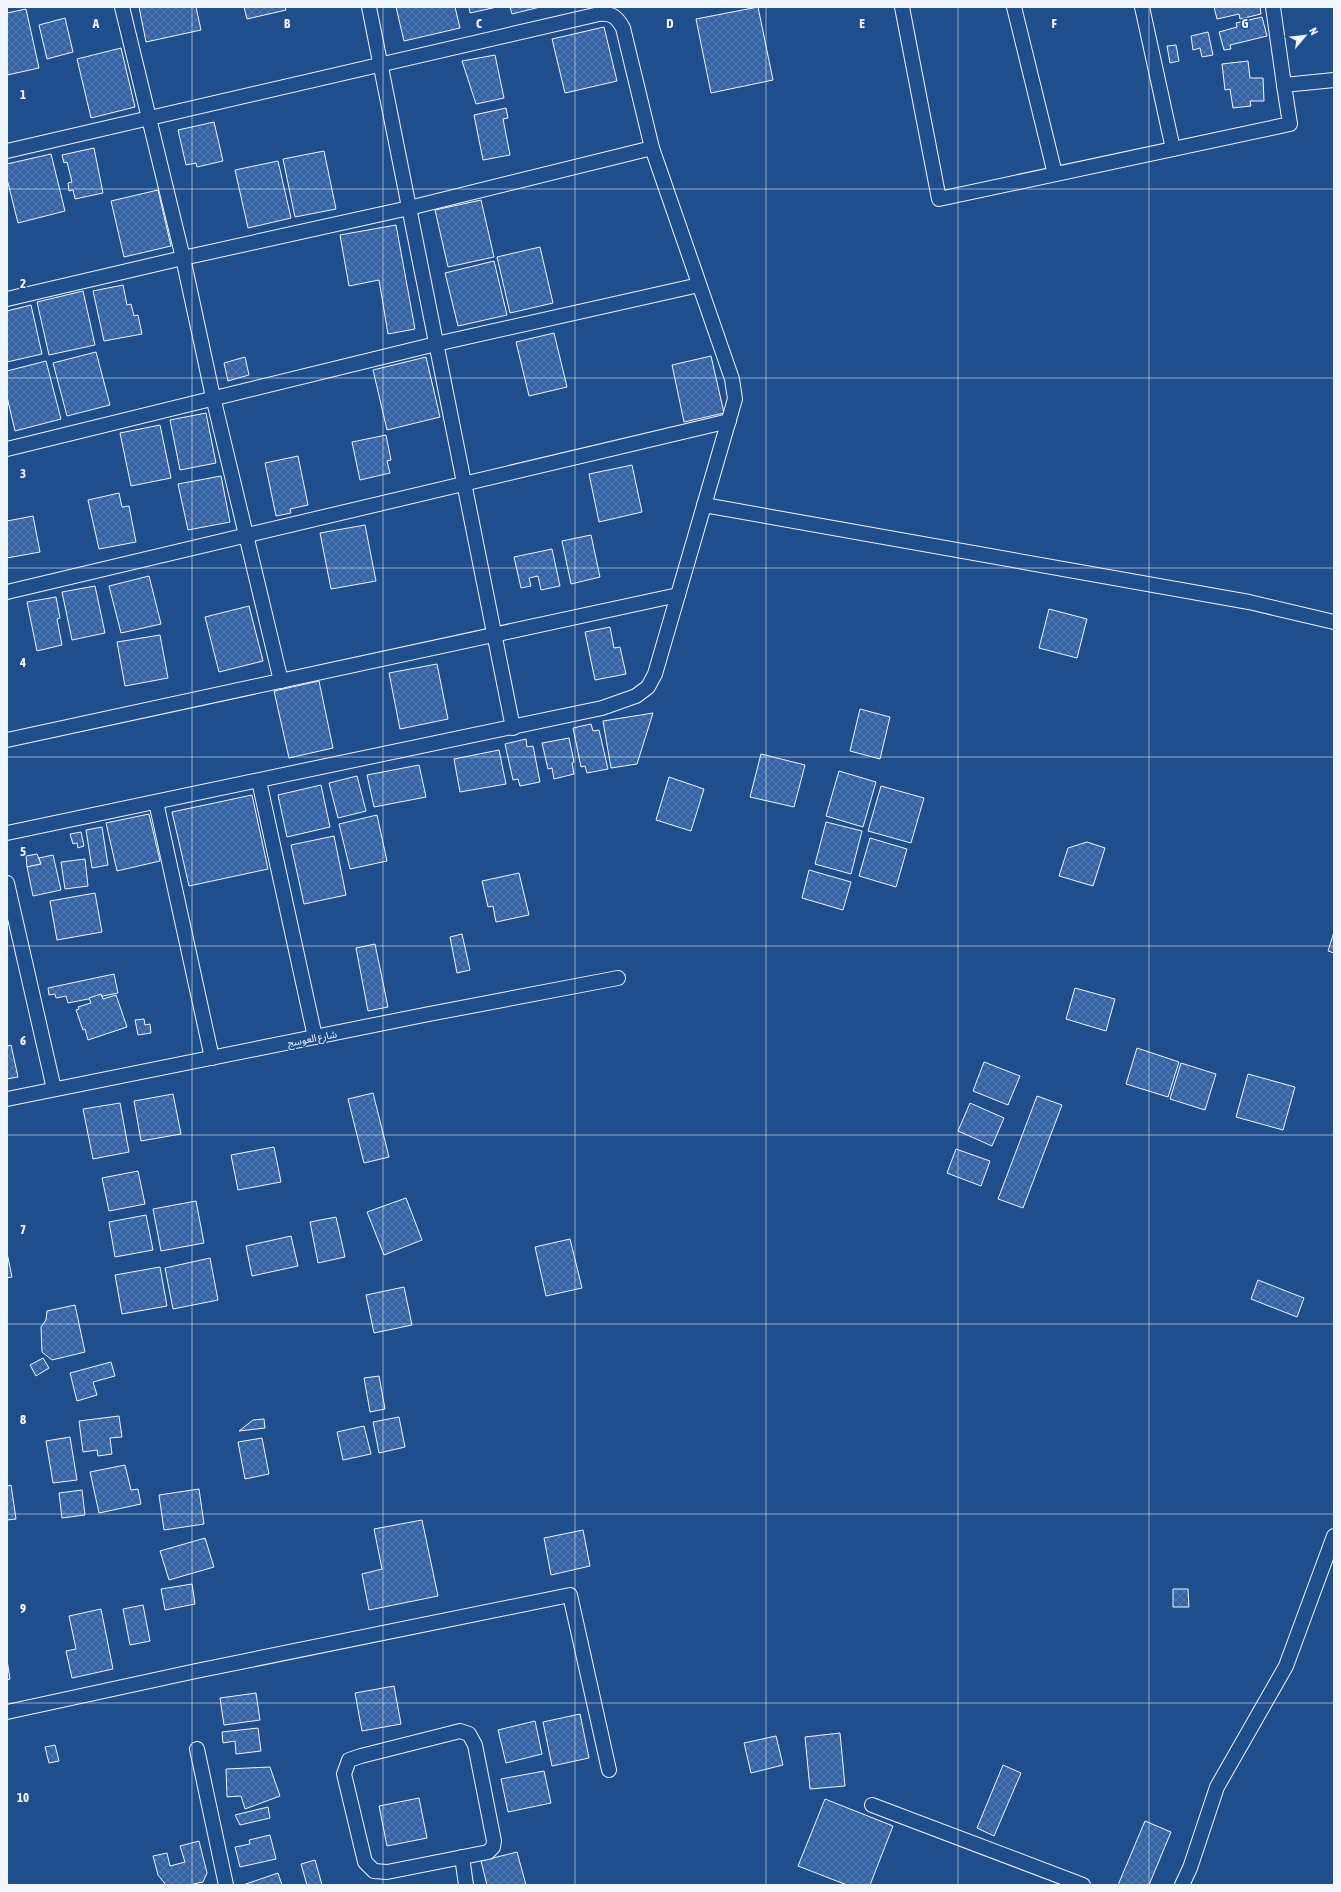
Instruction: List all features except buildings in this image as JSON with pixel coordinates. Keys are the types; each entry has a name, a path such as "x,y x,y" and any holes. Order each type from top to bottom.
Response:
{"street":[{"path":"122,7 183,258 213,397 281,681"},
{"path":"369,7 513,728"},
{"path":"902,7 939,199 1290,124 1273,7"},
{"path":"1014,7 1055,174"},
{"path":"1142,7 1173,149"},
{"path":"7,151 599,14 610,14 620,21 626,36 652,148 734,389 735,399 655,674 648,687 636,696 602,708 513,728 7,833"},
{"path":"1284,85 1334,80"},
{"path":"7,299 409,208 652,148"},
{"path":"7,449 213,397 436,344 699,285"},
{"path":"7,592 729,421"},
{"path":"704,505 1248,602 1334,622"},
{"path":"7,740 678,595"},
{"path":"259,781 315,1037"},
{"path":"156,802 212,1058"},
{"path":"7,882 54,1089"},
{"name":"شارع العوسج","path":"7,1099 618,978"},
{"path":"1182,1885 1193,1862 1218,1788 1286,1666 1334,1536"},
{"path":"7,1712 196,1671 570,1595 609,1770"},
{"path":"460,1731 469,1734 475,1745 494,1841 493,1847 488,1852 462,1857 387,1872 374,1871 365,1862 344,1774 349,1760 460,1731"},
{"path":"197,1749 226,1885"},
{"path":"872,1805 1083,1885"},
{"path":"462,1857 466,1885"}]}
